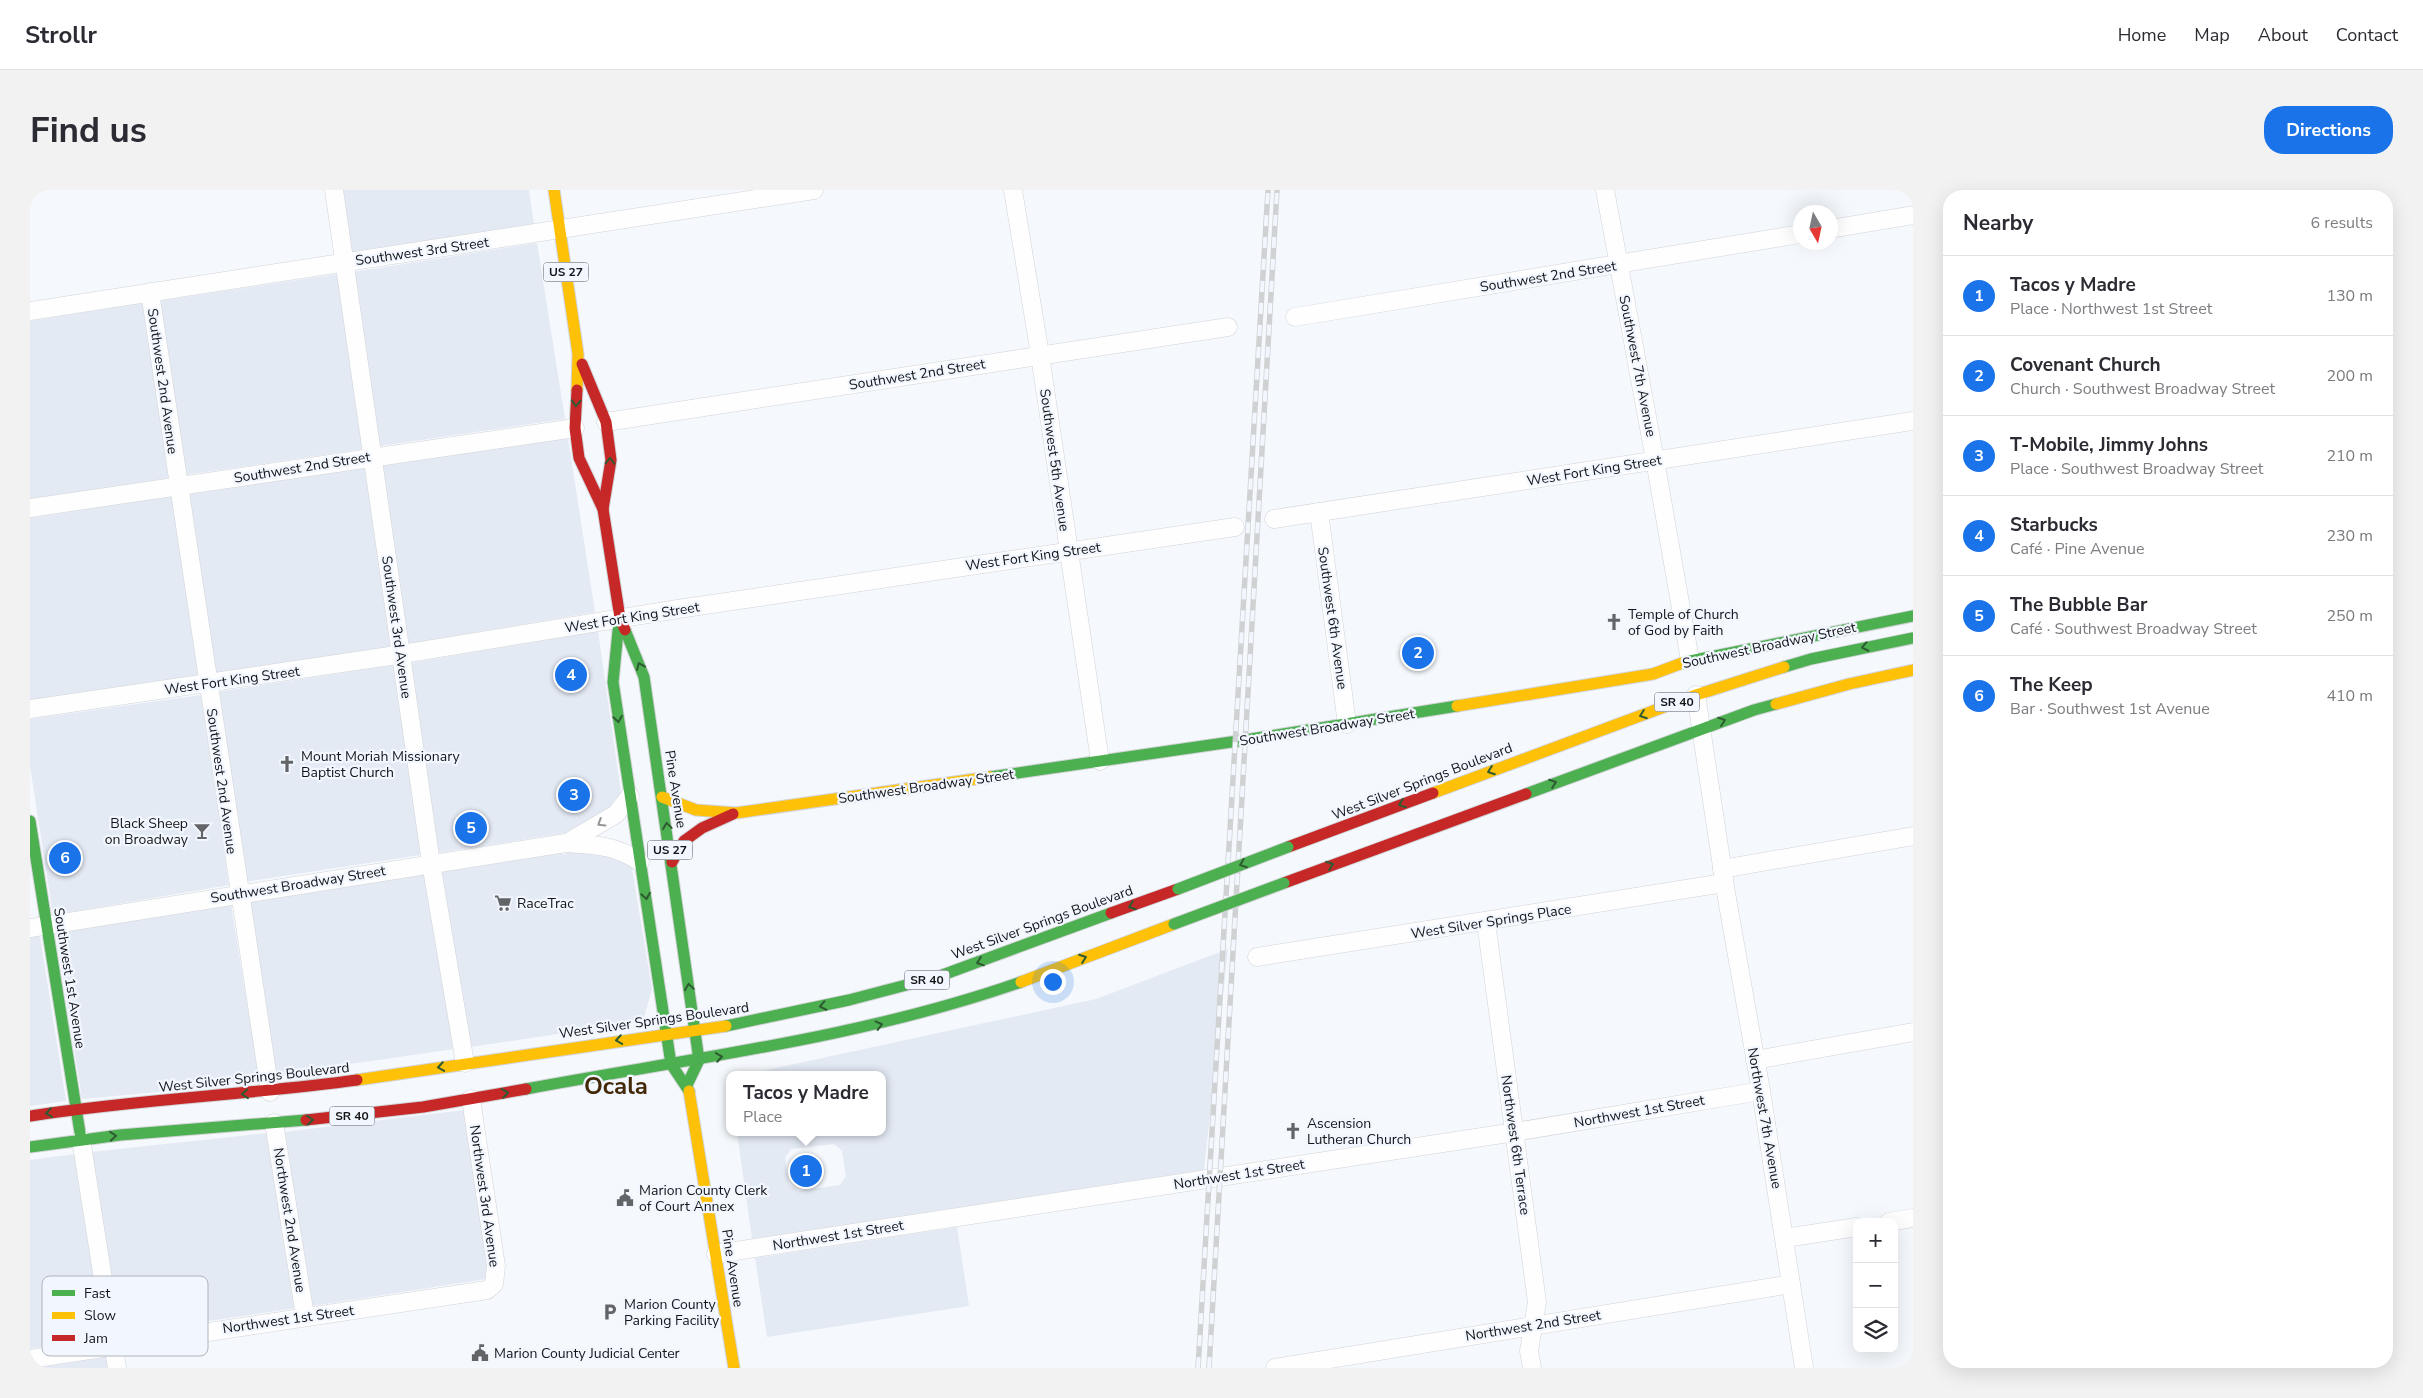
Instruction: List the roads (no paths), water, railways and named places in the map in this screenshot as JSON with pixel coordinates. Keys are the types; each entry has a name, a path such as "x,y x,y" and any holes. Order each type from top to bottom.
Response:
{"main road":[{"name":"Pine Avenue","path":"554,190 578,354 575,428 580,458 603,509 620,618 644,678 699,1060"},
{"name":"Pine Avenue","path":"578,354 606,422 611,460 603,509"},
{"name":"Southwest Broadway Street","path":"662,797 696,810 736,813 1100,761 1347,724 1653,674 1690,660 1755,649 1913,616"},
{"name":"Pine Avenue","path":"620,618 613,682 640,862 671,1064 687,1085 734,1368"},
{"name":"West Silver Springs Boulevard","path":"30,1116 76,1109 267,1096 465,1063 730,1025 896,989 987,960 1696,695 1811,659 1913,638"},
{"name":"SR 40","path":"30,1147 81,1139 339,1118 471,1100 851,1032 944,1007 1174,924 1702,728 1800,696 1913,670"},
{"name":"Southwest Broadway Street","path":"672,862 684,841 702,828 736,813"},
{"name":"Southwest 1st Avenue","path":"30,821 38,926 81,1139"},
{"path":"687,1085 699,1060"},
{"path":"344,1095 368,1079"},
{"path":"274,1123 289,1110"},
{"path":"178,1130 206,1122 251,1116 256,1112"}],"street":[{"name":"Southwest 3rd Avenue","path":"334,190 431,864 465,1063"},
{"name":"Southwest 3rd Street","path":"30,311 814,190"},
{"name":"Southwest 5th Avenue","path":"1013,190 1040,355 1100,761"},
{"name":"Southwest 7th Avenue","path":"1605,190 1690,660"},
{"path":"1838,228 1913,215"},
{"name":"Southwest 2nd Street","path":"1296,317 1793,235"},
{"name":"Southwest 2nd Avenue","path":"150,292 267,1096"},
{"name":"Southwest 2nd Street","path":"606,422 1228,327"},
{"name":"West Fort King Street","path":"1274,519 1913,421"},
{"name":"Southwest 2nd Street","path":"30,508 575,428"},
{"name":"Southwest 6th Avenue","path":"1318,512 1347,724"},
{"name":"West Fort King Street","path":"30,709 401,655 620,618 1235,527"},
{"path":"1696,695 1723,876"},
{"name":"Southwest Broadway Street","path":"566,843 614,816 630,796"},
{"name":"West Silver Springs Place","path":"1257,957 1486,922 1723,876 1913,836"},
{"name":"Southwest Broadway Street","path":"38,926 238,893 566,843 597,845 619,850 640,862"},
{"name":"Northwest 7th Avenue","path":"1723,876 1761,1090 1804,1368"},
{"name":"Northwest 6th Terrace","path":"1486,922 1537,1302 1535,1325 1529,1351 1532,1368"},
{"path":"1755,1060 1913,1032"},
{"name":"Northwest 1st Street","path":"716,1254 1515,1132 1761,1090"},
{"name":"Northwest 3rd Avenue","path":"471,1100 496,1266 494,1284 487,1290"},
{"name":"Northwest 2nd Avenue","path":"274,1123 305,1316"},
{"path":"81,1139 102,1276"},
{"path":"1898,1220 1913,1218"},
{"path":"1785,1238 1853,1228"},
{"name":"Northwest 2nd Street","path":"1275,1368 1791,1284"},
{"name":"Northwest 1st Street","path":"208,1331 487,1290"},
{"name":"Northwest 1st Street","path":"30,1359 48,1356"}],"railway":[{"path":"1198,1368 1268,190"},
{"path":"1209,1368 1277,190"}],"place":[{"name":"Temple of Church of God by Faith","path":"1614,622"},
{"name":"Covenant Church","path":"1418,653"},
{"name":"Starbucks","path":"571,675"},
{"name":"Mount Moriah Missionary Baptist Church","path":"287,764"},
{"name":"T-Mobile, Jimmy Johns","path":"574,795"},
{"name":"The Bubble Bar","path":"471,828"},
{"name":"Black Sheep on Broadway","path":"202,831"},
{"name":"The Keep","path":"65,858"},
{"name":"RaceTrac","path":"503,903"},
{"name":"Ascension Lutheran Church","path":"1293,1131"},
{"name":"Tacos y Madre","path":"806,1171"},
{"name":"Marion County Clerk of Court Annex","path":"625,1198"},
{"name":"Marion County Parking Facility","path":"610,1312"},
{"name":"Marion County Judicial Center","path":"480,1353"}],"district":[{"name":"Ocala","path":"616,1086"}]}
